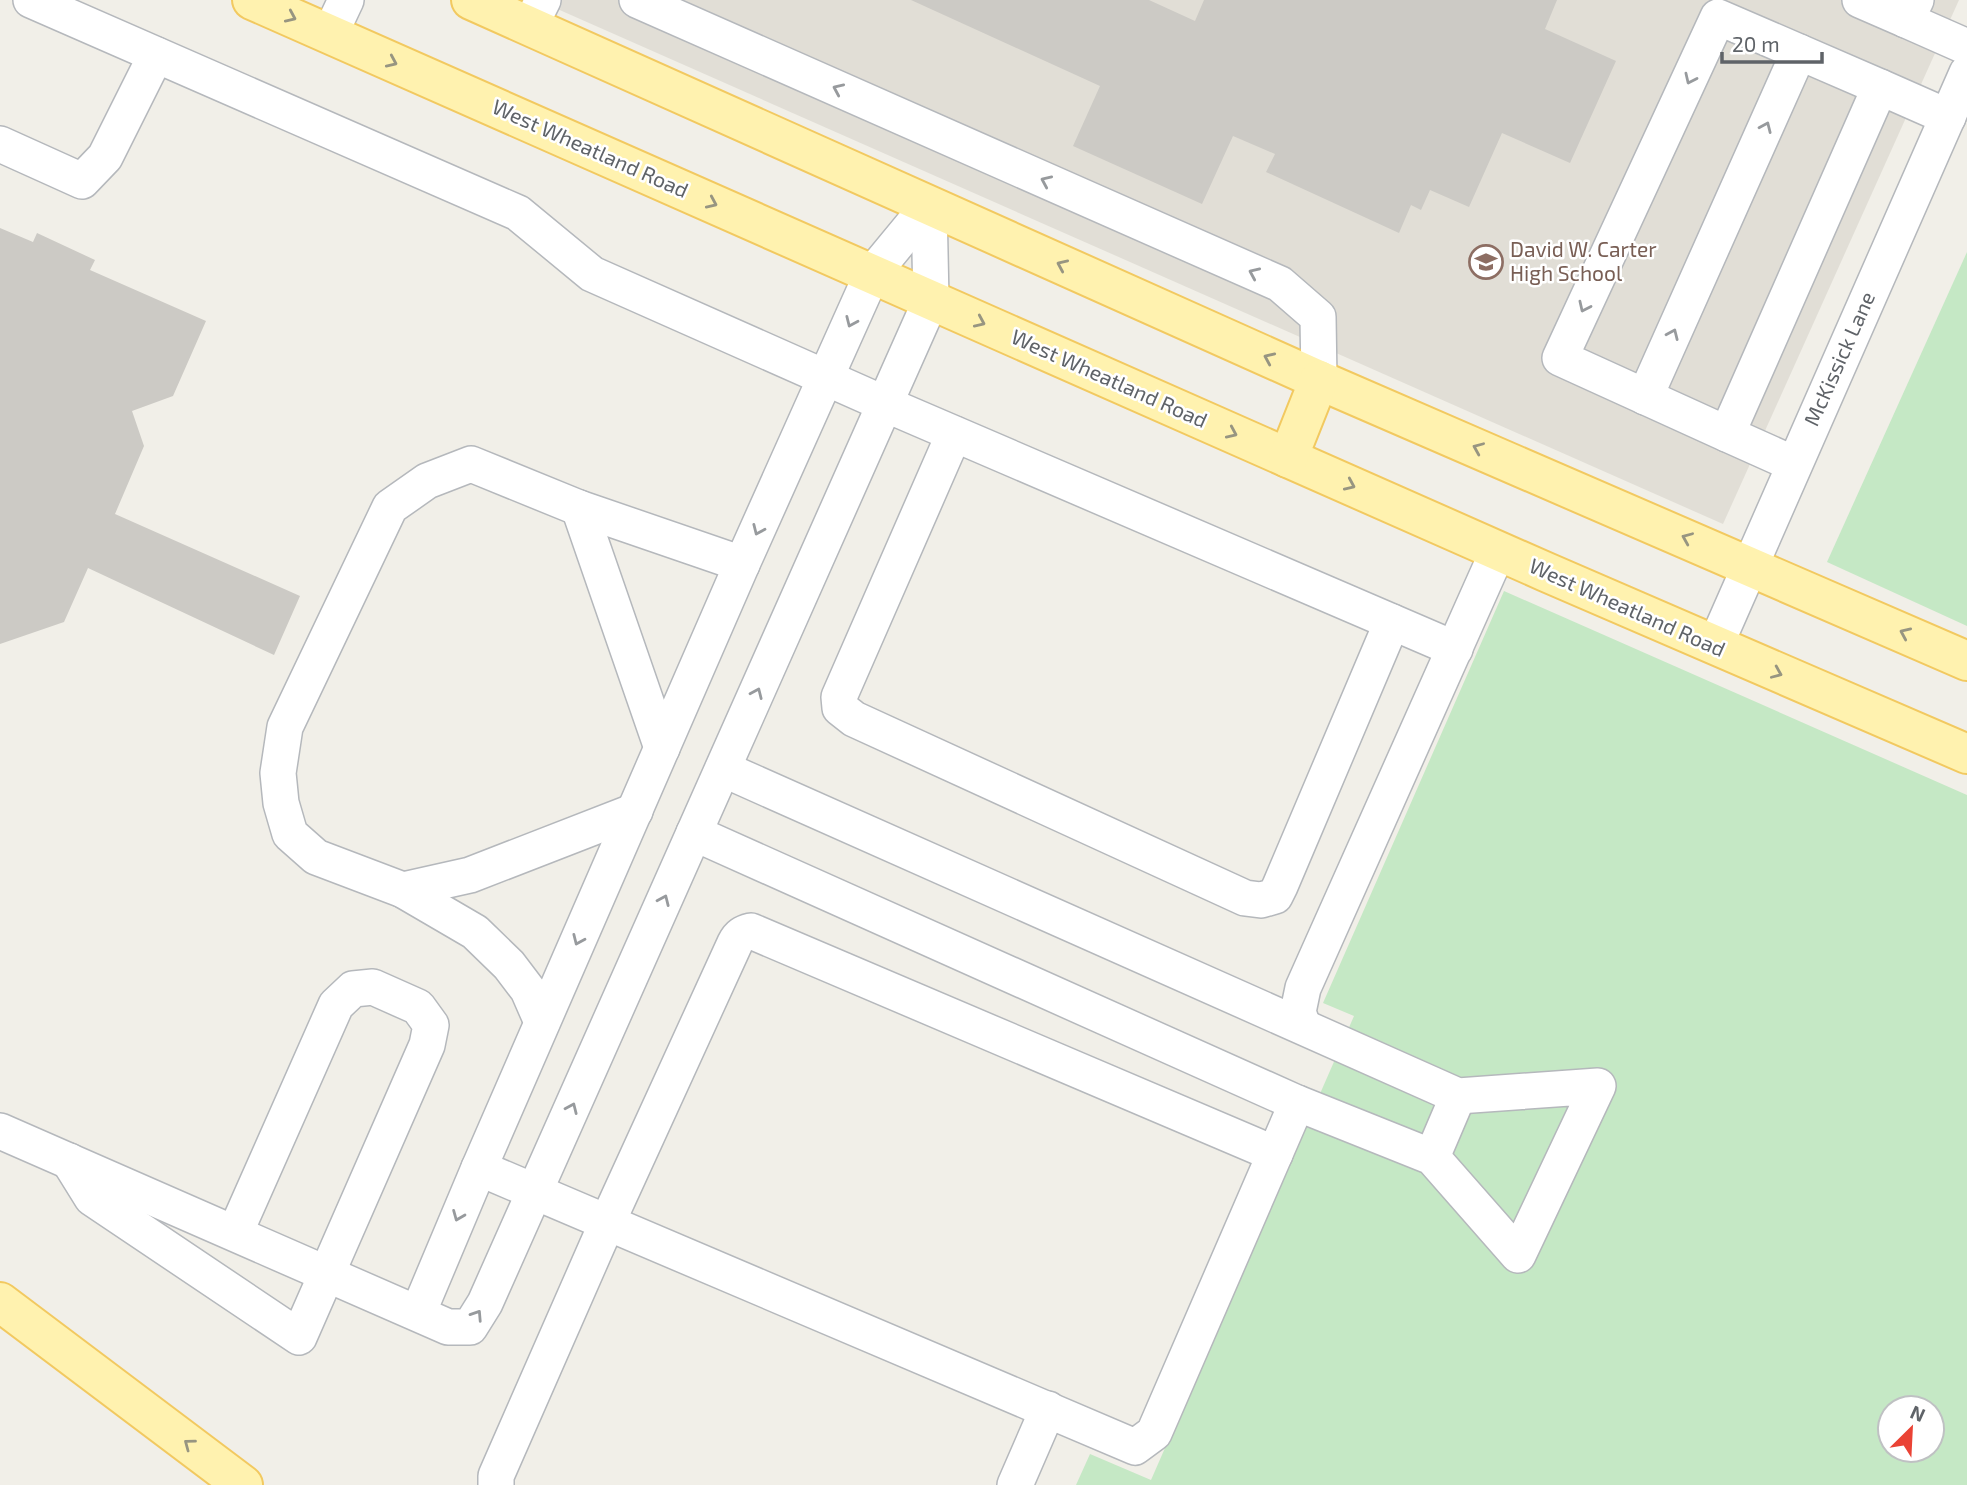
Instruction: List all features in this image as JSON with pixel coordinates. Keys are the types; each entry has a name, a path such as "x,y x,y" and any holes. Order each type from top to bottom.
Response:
{"main road":[{"name":"West Wheatland Road","path":"252,0 1498,551 1967,754"},
{"path":"471,0 536,13 929,205 1319,380 1967,661"},
{"path":"1287,458 1319,380"},
{"path":"0,1302 243,1485"}],"street":[{"path":"31,0 518,213 592,274 826,379 1455,649"},
{"path":"330,34 346,0"},
{"path":"637,0 1280,284 1318,317 1319,380"},
{"path":"1860,0 1911,10 1967,47"},
{"path":"1794,464 1560,358 1718,17 1948,117"},
{"path":"1645,397 1799,52"},
{"path":"0,144 82,181 105,157 156,55"},
{"name":"McKissick Lane","path":"1715,646 1967,73"},
{"path":"1727,434 1880,87"},
{"path":"418,1313 478,1168 872,274 929,205"},
{"path":"0,1131 448,1326 470,1327 485,1303 931,300 929,205"},
{"path":"954,434 839,697 840,708 854,719 1245,898 1261,900 1275,896 1392,622"},
{"path":"542,1022 528,990 501,957 475,932 403,890 316,857 290,834 281,803 278,773 285,727 390,507 428,481 471,464 579,508 742,564"},
{"path":"579,508 662,748"},
{"path":"1303,1026 1298,1012 1303,988 1498,551"},
{"path":"694,833 1297,1103 1432,1157 1518,1255 1598,1086 1458,1096 723,769"},
{"path":"403,890 470,875 635,811"},
{"path":"496,1485 496,1476 607,1223 739,935 751,931 1275,1154"},
{"path":"69,1161 92,1198 299,1337 427,1045 431,1025 418,1007 373,987 353,989 336,1005 235,1233"},
{"path":"1432,1157 1458,1096"},
{"path":"478,1168 1135,1447 1154,1433 1297,1103"},
{"path":"1015,1485 1048,1409"}],"shaded area":[{"name":"David W. Carter High School","path":"537,0 1959,0 1723,524"}],"green space":[{"path":"1967,252 1967,626 1827,562"},
{"path":"1504,591 1967,795 1967,1485 1076,1485 1090,1454 1151,1480 1354,1016 1323,1003"}],"building":[{"path":"911,0 1149,0 1195,21 1204,0 1557,0 1545,29 1616,61 1570,163 1502,133 1469,207 1430,190 1421,210 1411,205 1399,233 1266,172 1275,154 1233,136 1202,204 1073,146 1100,86"},
{"path":"0,228 33,242 37,233 95,260 90,270 206,321 173,396 132,411 144,446 115,514 300,596 274,655 88,568 64,622 0,644"}],"place":[{"name":"David W. Carter High School","path":"1486,262"}]}
